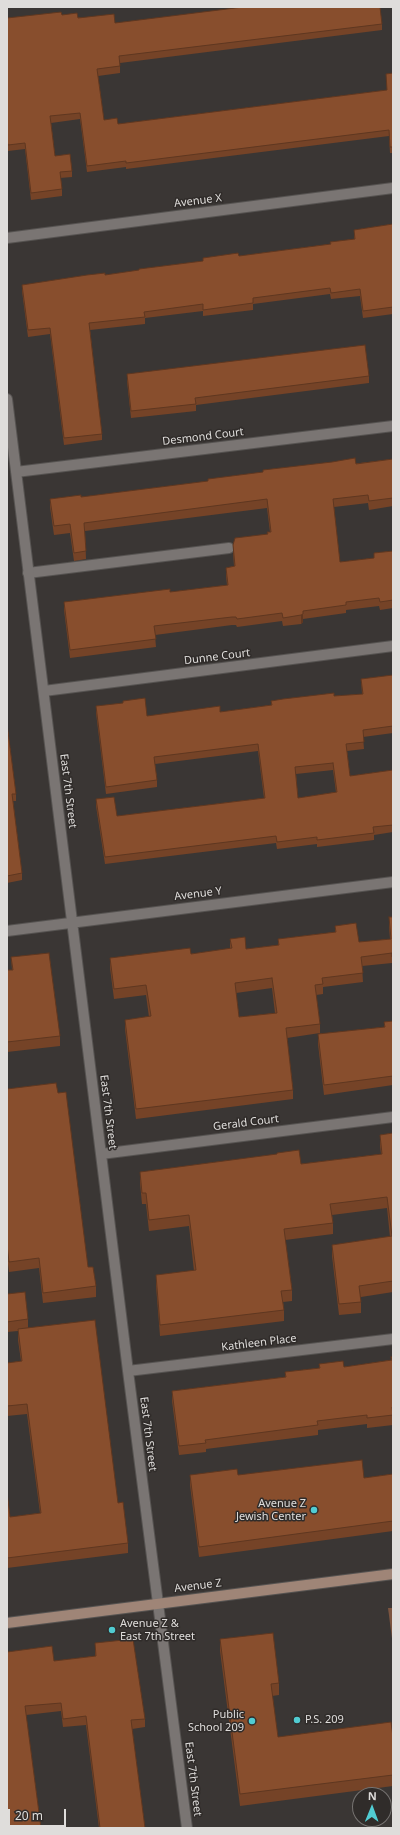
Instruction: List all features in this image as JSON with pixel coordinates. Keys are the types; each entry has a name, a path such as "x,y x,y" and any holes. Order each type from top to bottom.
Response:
{"street":[{"name":"Avenue X","path":"7,238 393,188"},
{"name":"East 7th Street","path":"7,399 128,1371 187,1828"},
{"name":"Desmond Court","path":"16,472 393,426"},
{"path":"28,573 229,548"},
{"name":"Dunne Court","path":"44,691 393,646"},
{"name":"Avenue Y","path":"7,931 393,882"},
{"name":"Gerald Court","path":"101,1154 393,1117"},
{"name":"Kathleen Place","path":"128,1371 393,1339"},
{"name":"Avenue Z","path":"7,1623 393,1574"}],"shaded area":[{"path":"388,1608 393,1608 393,1646"}],"building":[{"path":"243,7 380,7 382,24 119,56 120,66 97,69 104,120 117,118 118,124 387,90 386,74 393,73 393,147 390,147 389,130 126,163 126,161 87,166 80,113 50,116 55,156 70,154 72,171 60,172 62,189 31,193 25,143 8,145 7,141 7,18 61,12 62,15 77,13 78,18 114,14 115,23"},
{"path":"393,224 393,307 363,311 360,289 331,293 330,288 253,298 253,303 203,310 203,304 144,312 145,317 89,323 102,434 64,438 50,328 28,330 22,285 87,275 105,273 105,275 203,261 203,258 238,253 239,256 331,244 330,242 355,239 354,230"},
{"path":"365,345 369,376 195,398 196,404 131,411 127,374"},
{"path":"355,458 356,464 393,459 393,498 369,501 368,495 333,499 340,562 374,558 374,553 393,551 393,600 380,602 379,598 346,602 346,605 303,611 303,614 301,615 283,618 282,613 237,619 236,617 232,617 154,626 156,639 70,650 64,602 170,589 170,592 228,585 226,568 235,566 233,545 235,538 268,534 267,532 271,532 267,499 84,523 86,551 74,553 70,524 54,526 50,499 81,495 81,497 208,481 208,479 263,472 263,470"},
{"path":"393,675 393,726 363,730 364,742 346,744 350,776 393,770 393,825 373,827 374,833 317,840 317,837 277,842 276,836 105,857 96,799 114,797 117,816 265,798 258,744 154,757 157,780 106,787 96,706 123,703 123,701 145,698 147,716 220,706 220,712 272,705 271,701 283,699 334,693 334,696 363,694 361,679","holes":["333,763 337,792 298,798 295,767"]},
{"path":"7,724 16,794 12,794 22,873 7,876"},
{"path":"389,917 393,917 393,956 392,957 392,953 361,957 363,973 322,978 323,984 315,985 320,1024 286,1028 293,1090 136,1109 125,1020 151,1016 146,985 114,989 110,958 190,948 191,954 232,948 230,939 245,937 246,949 279,945 278,939 336,932 335,926 356,923 359,942 391,939","holes":["272,978 277,1013 239,1017 235,983"]},
{"path":"49,953 60,1036 7,1042 7,970 13,970 11,957"},
{"path":"393,1021 393,1076 324,1085 318,1034 385,1027 384,1022"},
{"path":"56,1083 58,1093 66,1092 88,1267 93,1267 96,1286 43,1293 39,1258 9,1262 7,1245 7,1089"},
{"path":"393,1133 393,1281 359,1286 361,1302 339,1304 332,1245 392,1236 387,1197 330,1204 333,1223 284,1229 292,1290 281,1291 284,1310 160,1325 156,1275 196,1270 189,1215 149,1220 146,1193 142,1193 140,1172 299,1150 301,1164 382,1154 380,1135"},
{"path":"25,1292 28,1319 7,1322 7,1294"},
{"path":"95,1320 118,1503 123,1502 128,1543 7,1558 7,1492 10,1517 41,1513 27,1404 7,1406 7,1363 22,1361 18,1329"},
{"path":"391,1357 393,1357 393,1415 367,1418 367,1415 317,1421 318,1425 205,1440 206,1443 179,1446 172,1391 286,1377 285,1372 320,1368 319,1364 343,1361 344,1367 392,1360"},
{"path":"362,1460 364,1478 393,1474 393,1521 199,1547 190,1475 237,1469 238,1475"},
{"name":"Public School 209","path":"273,1633 279,1683 271,1684 278,1737 391,1722 393,1737 393,1775 240,1794 220,1639"},
{"path":"133,1639 145,1719 131,1720 145,1828 100,1828 86,1716 63,1719 61,1703 25,1706 41,1828 10,1828 7,1805 7,1652 52,1646 54,1661 96,1656 95,1643"}],"place":[{"name":"Avenue Z Jewish Center","path":"314,1510"},
{"name":"Avenue Z & East 7th Street","path":"112,1630"},
{"name":"P.S. 209","path":"297,1720"},
{"name":"Public School 209","path":"252,1721"}]}
